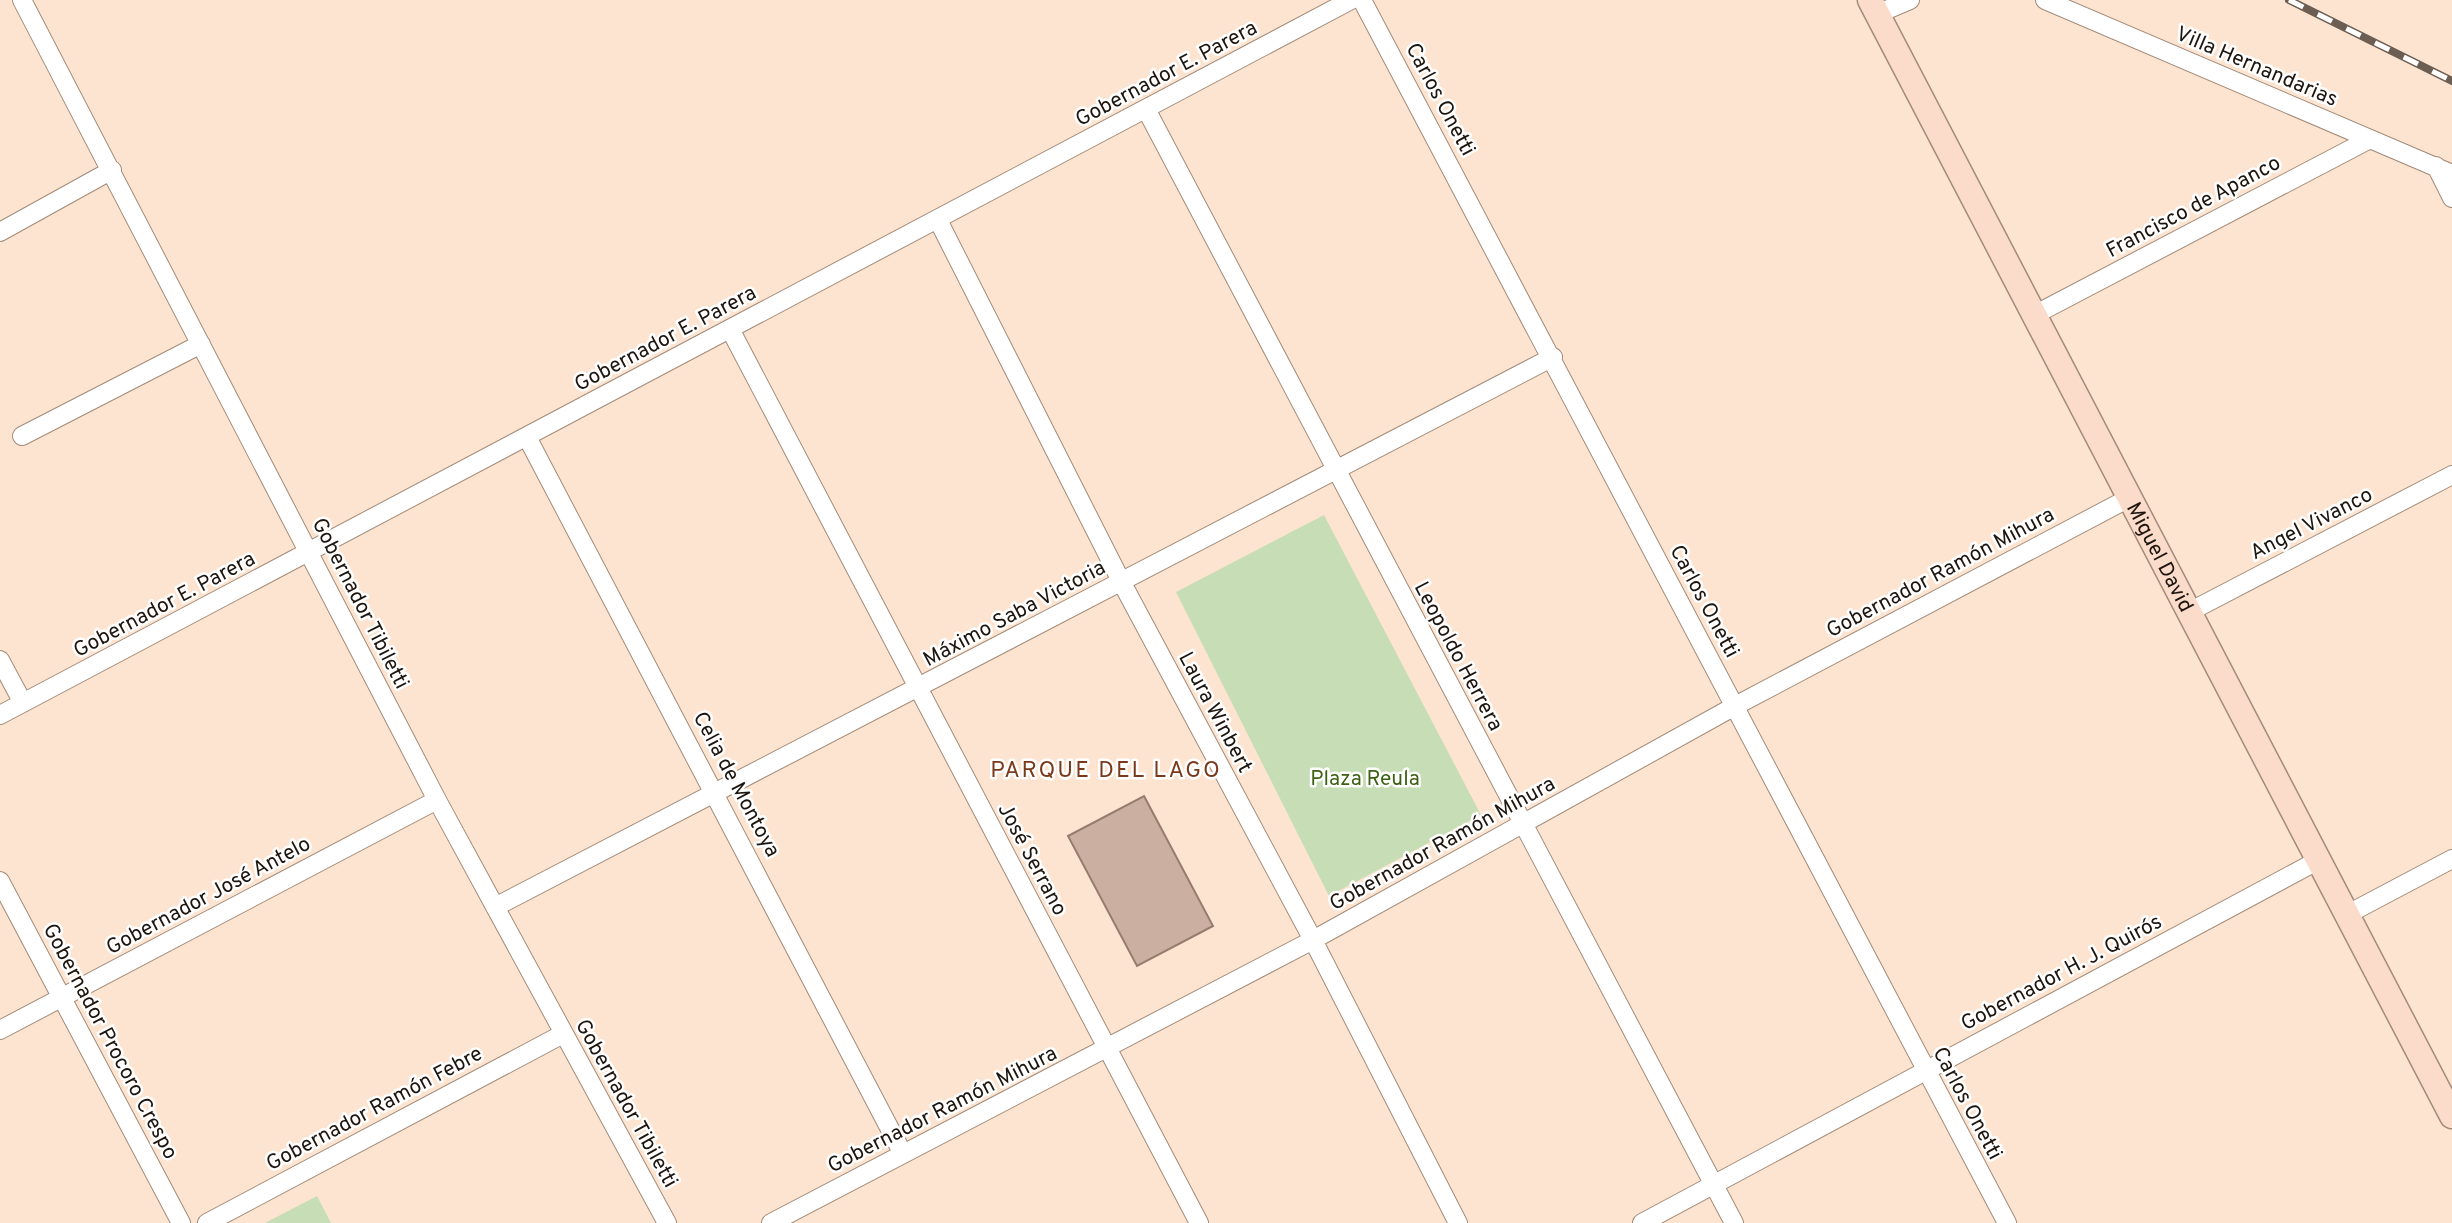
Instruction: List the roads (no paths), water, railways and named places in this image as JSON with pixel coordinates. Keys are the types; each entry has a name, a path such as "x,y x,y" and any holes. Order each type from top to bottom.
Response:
{"street":[{"name":"Gobernador Tibiletti","path":"22,0 437,800 667,1223"},
{"name":"Gobernador E. Parera","path":"0,715 1351,0"},
{"name":"Carlos Onetti","path":"1362,0 1553,357 2007,1223"},
{"path":"1873,7 1910,0"},
{"name":"Villa Hernandarias","path":"2045,0 2444,170"},
{"name":"Miguel David","path":"1873,7 2036,314 2191,611 2317,861 2452,1116"},
{"name":"Leopoldo Herrera","path":"1146,109 1734,1223"},
{"name":"Francisco de Apanco","path":"2036,314 2370,139"},
{"path":"0,232 112,170"},
{"path":"2444,170 2452,198"},
{"name":"Laura Winbert","path":"938,220 1122,583 1312,940 1458,1223"},
{"name":"José Serrano","path":"730,329 1199,1223"},
{"path":"22,436 201,344"},
{"name":"Máximo Saba Victoria","path":"495,907 1553,357"},
{"name":"Celia de Montoya","path":"527,437 903,1154"},
{"name":"Angel Vivanco","path":"2191,611 2452,475"},
{"name":"Gobernador Ramón Mihura","path":"771,1223 1312,940 1735,706 2131,497"},
{"path":"0,660 23,703"},
{"name":"Gobernador José Antelo","path":"0,1030 437,800"},
{"path":"2346,915 2452,859"},
{"name":"Gobernador H. J. Quirós","path":"1642,1223 2317,861"},
{"name":"Gobernador Procoro Crespo","path":"0,881 181,1223"},
{"name":"Gobernador Ramón Febre","path":"207,1223 563,1034"}],"railway":[{"path":"2289,0 2452,81"}],"district":[{"name":"PARQUE DEL LAGO","path":"1106,769"}],"park label":[{"name":"Plaza Reula","path":"1365,778"}]}
